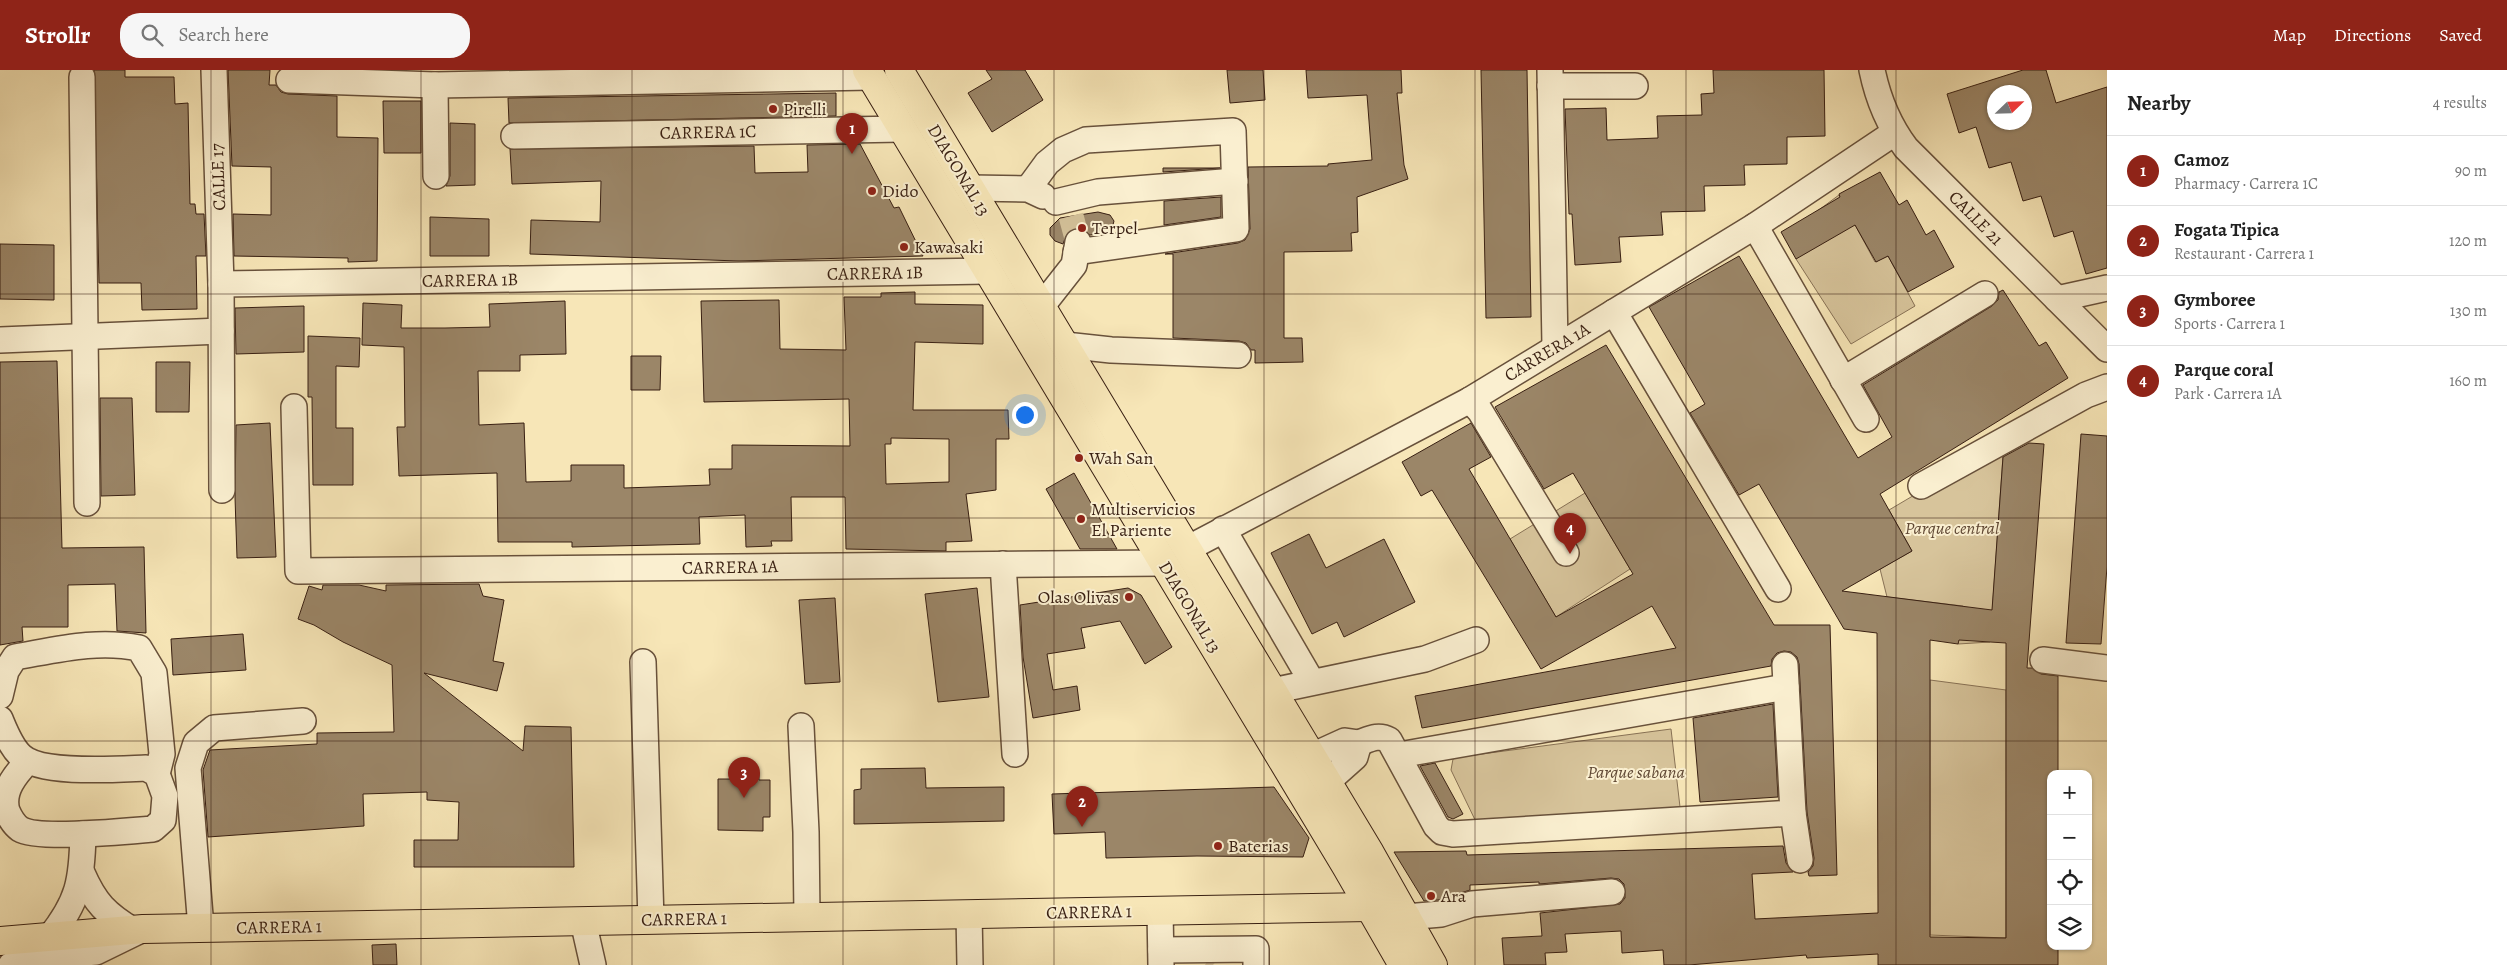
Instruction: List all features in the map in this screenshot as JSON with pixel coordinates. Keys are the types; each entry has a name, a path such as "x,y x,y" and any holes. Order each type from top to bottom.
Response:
{"main road":[{"name":"DIAGONAL 13","path":"899,70 1312,756 1433,965"},
{"name":"DIAGONAL 13","path":"869,74 1403,965"},
{"name":"CARRERA 1","path":"0,941 138,930 201,928 1369,907 1386,907 1406,917"}],"street":[{"name":"CALLE 17","path":"214,70 221,284"},
{"name":"CALLE 21","path":"1872,70 1882,108 1894,133 1921,164 2107,349"},
{"path":"289,80 435,85 869,74"},
{"path":"82,77 87,503"},
{"path":"1555,346 1550,78 1635,86"},
{"path":"435,85 436,176"},
{"name":"CARRERA 1C","path":"514,136 902,128"},
{"path":"1028,189 1047,163 1062,150 1086,140 1234,131 1236,229 1077,247 1074,265 1041,307"},
{"name":"CARRERA 1A","path":"1188,550 1223,529 1470,400 1555,346 1755,226 1894,133"},
{"path":"970,188 1028,189 1064,209 1098,192 1235,181"},
{"path":"1755,226 1866,419"},
{"name":"CARRERA 1B","path":"221,284 988,271"},
{"path":"221,284 222,490"},
{"path":"2057,299 2107,288"},
{"path":"1843,380 1985,294"},
{"path":"1614,312 1778,589"},
{"path":"0,340 221,331"},
{"path":"1065,345 1111,350 1238,355"},
{"path":"1920,486 2086,395 2107,387"},
{"path":"1470,400 1480,411 1566,553"},
{"name":"CARRERA 1A","path":"294,407 298,571 1163,563"},
{"path":"1223,529 1312,682"},
{"path":"1003,564 1014,754"},
{"path":"1272,691 1425,659 1476,640"},
{"path":"0,696 6,671 14,657 88,644 119,643 139,648 154,673 162,754 157,774 165,796 163,820 153,829 84,834 54,834 21,830 10,820 5,803 12,778 28,761"},
{"path":"2043,660 2107,668"},
{"path":"643,662 651,920"},
{"path":"1399,755 1785,676 1793,813 1800,860"},
{"path":"0,719 20,755 28,761 54,768 146,768 157,774"},
{"path":"201,928 188,768 196,743 214,728 303,721"},
{"path":"801,726 806,832 807,917"},
{"path":"1312,756 1345,741 1359,743 1382,736 1389,740 1399,755 1436,826 1442,832 1452,834 1793,813"},
{"path":"1327,782 1355,757 1359,743"},
{"path":"49,938 65,919 76,897 82,872 84,834"},
{"path":"82,872 93,897 111,917 138,930"},
{"path":"1406,917 1441,914 1472,904 1612,892"},
{"path":"1160,911 1164,959 1256,949 1256,965"},
{"path":"969,914 970,965"},
{"path":"583,921 594,965"},
{"path":"11,965 25,959 96,952 138,930"}],"green space":[{"path":"1839,195 1875,262 1888,256 1915,306 1851,344 1796,259 1816,212"},
{"name":"Parque central","path":"2004,442 1990,642 1958,644 1963,606 1887,597 1880,569 1912,551 1889,510"},
{"path":"1585,493 1630,569 1556,617 1510,539"},
{"path":"1930,680 2006,690 2006,938 1930,935"},
{"name":"Parque sabana","path":"1671,729 1680,807 1477,824 1451,770 1453,759 1459,757"}],"building":[{"path":"94,70 125,70 125,77 174,77 175,104 188,103 190,204 195,204 196,214 204,214 206,256 196,256 197,309 142,310 141,283 99,283"},
{"path":"228,70 270,70 269,85 276,85 281,92 337,96 337,137 378,138 377,261 348,262 348,258 234,256 233,214 271,215 271,167 232,166"},
{"path":"986,70 1025,70 1043,100 992,132 968,93 992,79"},
{"path":"1227,70 1263,70 1265,100 1230,103"},
{"path":"1306,70 1401,70 1402,93 1397,93 1404,165 1408,179 1357,197 1358,232 1351,233 1352,251 1284,252 1284,338 1302,338 1303,362 1255,363 1255,350 1251,350 1246,343 1239,341 1173,338 1173,254 1165,254 1238,243 1245,240 1250,229 1248,167 1328,166 1328,164 1372,160 1367,95 1308,98"},
{"path":"1481,70 1527,70 1531,317 1486,318"},
{"path":"1713,70 1824,70 1825,136 1787,137 1787,164 1744,165 1745,185 1704,186 1705,211 1661,212 1663,235 1619,237 1621,262 1575,265 1572,214 1569,214 1565,109 1606,108 1607,140 1658,138 1657,116 1702,115 1701,94 1714,93"},
{"path":"2023,70 2046,70 2056,103 2107,87 2107,268 2086,274 2073,231 2054,237 2041,196 2023,201 2011,162 1989,168 1976,127 1959,133 1947,94"},
{"path":"836,93 836,116 509,123 508,98"},
{"path":"383,101 421,101 421,153 384,153"},
{"path":"450,123 475,124 475,185 446,186 450,176"},
{"path":"860,144 894,208 899,207 923,256 739,261 530,254 531,220 600,222 601,181 512,184 510,149 754,146 755,173 808,172 807,145"},
{"path":"1163,168 1220,168 1163,172"},
{"path":"1880,172 1899,205 1907,200 1926,235 1934,230 1954,267 1908,292 1888,256 1876,262 1855,225 1796,259 1781,232 1840,197 1839,194"},
{"path":"1221,197 1221,217 1164,225 1164,201"},
{"name":"Terpel","path":"1098,212 1110,215 1114,221 1111,232 1090,235 1081,228 1074,228 1067,233 1063,244 1055,241 1050,235 1050,228 1060,218"},
{"path":"430,217 489,219 489,256 430,256"},
{"path":"0,244 54,245 54,300 0,299"},
{"path":"1739,256 1858,458 1892,437 1863,385 1992,306 1998,300 1999,292 2003,290 2039,346 2046,342 2068,378 1880,494 1912,551 1842,591 1992,610 2003,457 2029,443 2044,444 2027,668 2032,668 2041,674 2058,676 2058,770 2047,770 2047,950 2058,950 2058,965 1878,965 1878,954 1807,958 1806,955 1689,965 1664,965 1663,950 1622,953 1621,931 1565,934 1567,952 1545,953 1546,965 1504,965 1502,938 1542,936 1540,913 1620,904 1625,898 1624,884 1619,879 1611,878 1539,884 1539,882 1470,885 1470,890 1438,900 1424,901 1394,852 1466,851 1467,855 1783,846 1786,863 1793,872 1752,874 1755,919 1878,913 1877,633 1844,629 1759,484 1739,495 1690,413 1705,404 1649,307","holes":["1930,640 1958,644 1959,640 2006,643 2006,938 1930,937"]},
{"path":"915,292 915,304 983,305 983,344 915,342 913,410 1008,410 1009,439 996,439 996,490 966,494 972,541 946,542 946,551 846,549 845,497 791,497 792,541 771,541 772,546 746,547 745,515 699,517 700,544 572,547 572,542 498,542 497,473 399,476 397,427 405,427 404,347 362,345 363,303 402,305 401,328 445,328 490,327 489,304 565,301 566,354 520,355 520,371 478,371 479,425 524,423 526,482 571,481 571,465 624,465 624,488 710,485 709,469 732,469 732,445 850,446 849,399 704,402 701,301 779,300 780,349 846,350 844,297 881,297 881,293","holes":["891,438 949,439 949,482 886,484 885,444 891,444"]},
{"path":"304,306 304,352 236,354 235,308"},
{"path":"308,336 360,338 359,367 336,366 336,428 353,428 353,485 313,485 312,397 308,397"},
{"path":"1606,345 1774,625 1830,625 1837,875 1809,876 1808,872 1813,866 1814,858 1807,812 1799,664 1797,657 1791,652 1777,653 1772,659 1771,666 1422,728 1415,696 1676,648 1652,606 1541,669 1432,490 1421,496 1402,462 1471,423 1491,457 1469,469 1556,617 1633,574 1573,473 1544,489 1495,407"},
{"path":"631,356 661,356 660,390 631,390"},
{"path":"57,361 62,548 144,547 146,633 117,631 115,584 68,585 68,627 22,627 23,641 0,645 0,362"},
{"path":"156,362 190,362 189,412 156,412"},
{"path":"100,398 132,398 135,495 101,496"},
{"path":"270,423 276,557 237,558 235,497 236,425"},
{"path":"2081,434 2107,436 2107,567 2101,644 2066,643"},
{"name":"Multiservicios El Pariente","path":"1074,473 1117,549 1080,549 1046,489"},
{"path":"1309,534 1326,568 1384,539 1415,602 1344,637 1337,622 1312,634 1271,553"},
{"path":"479,584 483,596 504,600 493,661 504,663 497,691 424,673 523,751 525,726 571,727 574,867 414,867 414,840 458,840 459,802 427,800 427,792 363,794 364,826 208,837 203,770 210,750 317,744 317,733 394,732 392,665 343,642 314,625 298,619 309,586 322,590 323,585 359,585 386,591 386,585"},
{"path":"977,588 989,697 938,702 925,594"},
{"path":"1128,588 1141,595 1172,647 1145,664 1120,621 1081,628 1085,648 1047,654 1053,690 1077,686 1080,710 1033,718 1023,657 1020,605"},
{"path":"835,598 840,682 805,684 799,600"},
{"path":"243,634 246,670 173,675 171,639"},
{"path":"1773,704 1778,797 1700,802 1693,718"},
{"path":"1435,763 1463,814 1453,819 1448,817 1420,766"},
{"path":"925,768 926,788 1004,787 1004,821 854,824 854,790 861,789 861,769"},
{"path":"730,772 759,773 759,780 770,780 770,817 763,817 763,831 718,830 718,779 730,779"},
{"path":"1274,787 1309,838 1303,857 1197,856 1106,858 1105,832 1054,834 1052,794"},
{"path":"396,944 397,965 373,965 372,945"}],"tunnel":[{"path":"1071,216 1078,242"},
{"path":"1208,961 1213,965"}],"place":[{"name":"Pirelli","path":"773,109"},
{"name":"Camoz","path":"852,154"},
{"name":"Dido","path":"872,191"},
{"name":"Terpel","path":"1082,228"},
{"name":"Kawasaki","path":"904,247"},
{"name":"Wah San","path":"1079,458"},
{"name":"Multiservicios El Pariente","path":"1081,519"},
{"name":"Parque coral","path":"1570,554"},
{"name":"Olas Olivas","path":"1129,597"},
{"name":"Gymboree","path":"744,798"},
{"name":"Fogata Tipica","path":"1082,827"},
{"name":"Baterias","path":"1218,846"},
{"name":"Ara","path":"1431,896"}]}
